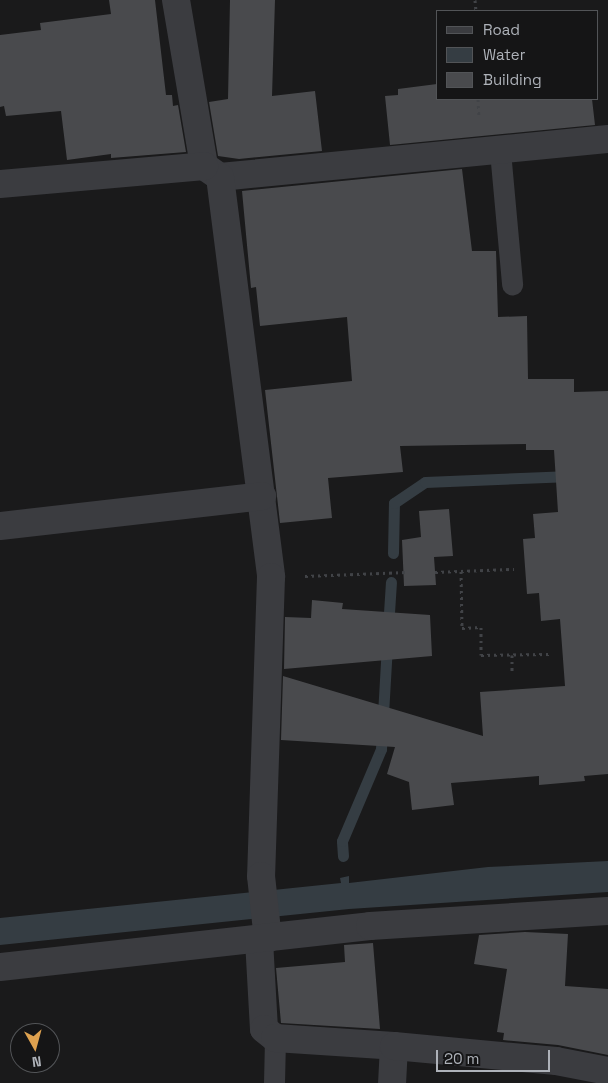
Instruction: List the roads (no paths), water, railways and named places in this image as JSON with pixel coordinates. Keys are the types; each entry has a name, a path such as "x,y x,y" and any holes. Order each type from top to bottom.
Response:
{"street":[{"path":"176,0 212,172 262,496 271,577 261,876 265,937 264,1030 275,1038 394,1046 556,1061 608,1070"},
{"path":"0,184 212,172 500,151 608,139"},
{"path":"0,526 262,496"},
{"path":"0,967 370,926 608,911"},
{"path":"392,1083 394,1046"}],"lane":[{"path":"500,151 512,284"},
{"path":"274,1083 275,1038"}],"water":[{"path":"608,861 608,892 349,909 0,945 0,918 341,883 340,878 349,876 349,883 488,867"}],"waterway":[{"path":"393,553 394,503 425,482 571,476"},
{"path":"388,628 391,582"},
{"path":"343,856 342,841 381,749 387,646"}]}
